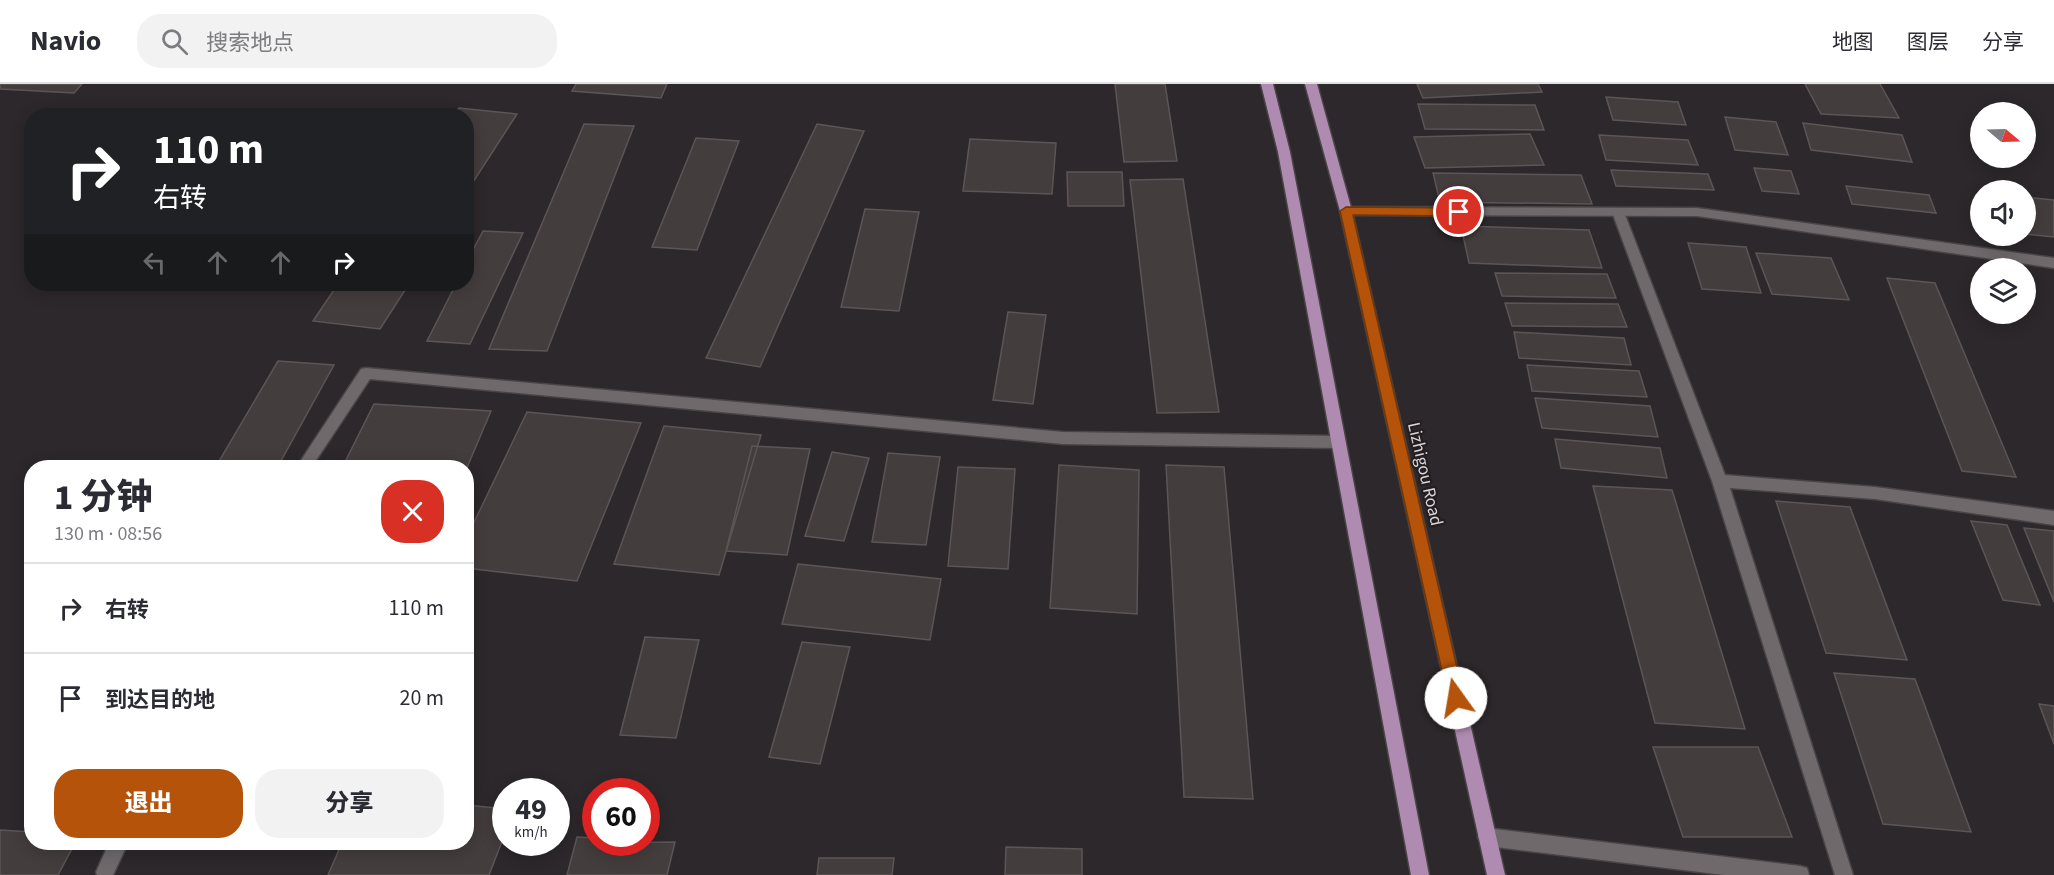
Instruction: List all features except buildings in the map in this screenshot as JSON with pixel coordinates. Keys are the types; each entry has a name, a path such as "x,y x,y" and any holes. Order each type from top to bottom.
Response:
{"main road":[{"path":"1267,84 1284,152 1420,875"},
{"name":"Lizhigou Road","path":"1311,84 1346,211 1496,875"}],"street":[{"path":"1346,211 1697,212 2054,263"},
{"path":"1618,212 1720,481 1844,875"},
{"path":"308,460 366,373 1063,438 1338,442"},
{"path":"1720,481 1875,494 2054,518"},
{"path":"1487,837 1800,875"},
{"path":"105,872 116,850"}],"route":[{"path":"1456,698 1346,211 1459,212"}]}
